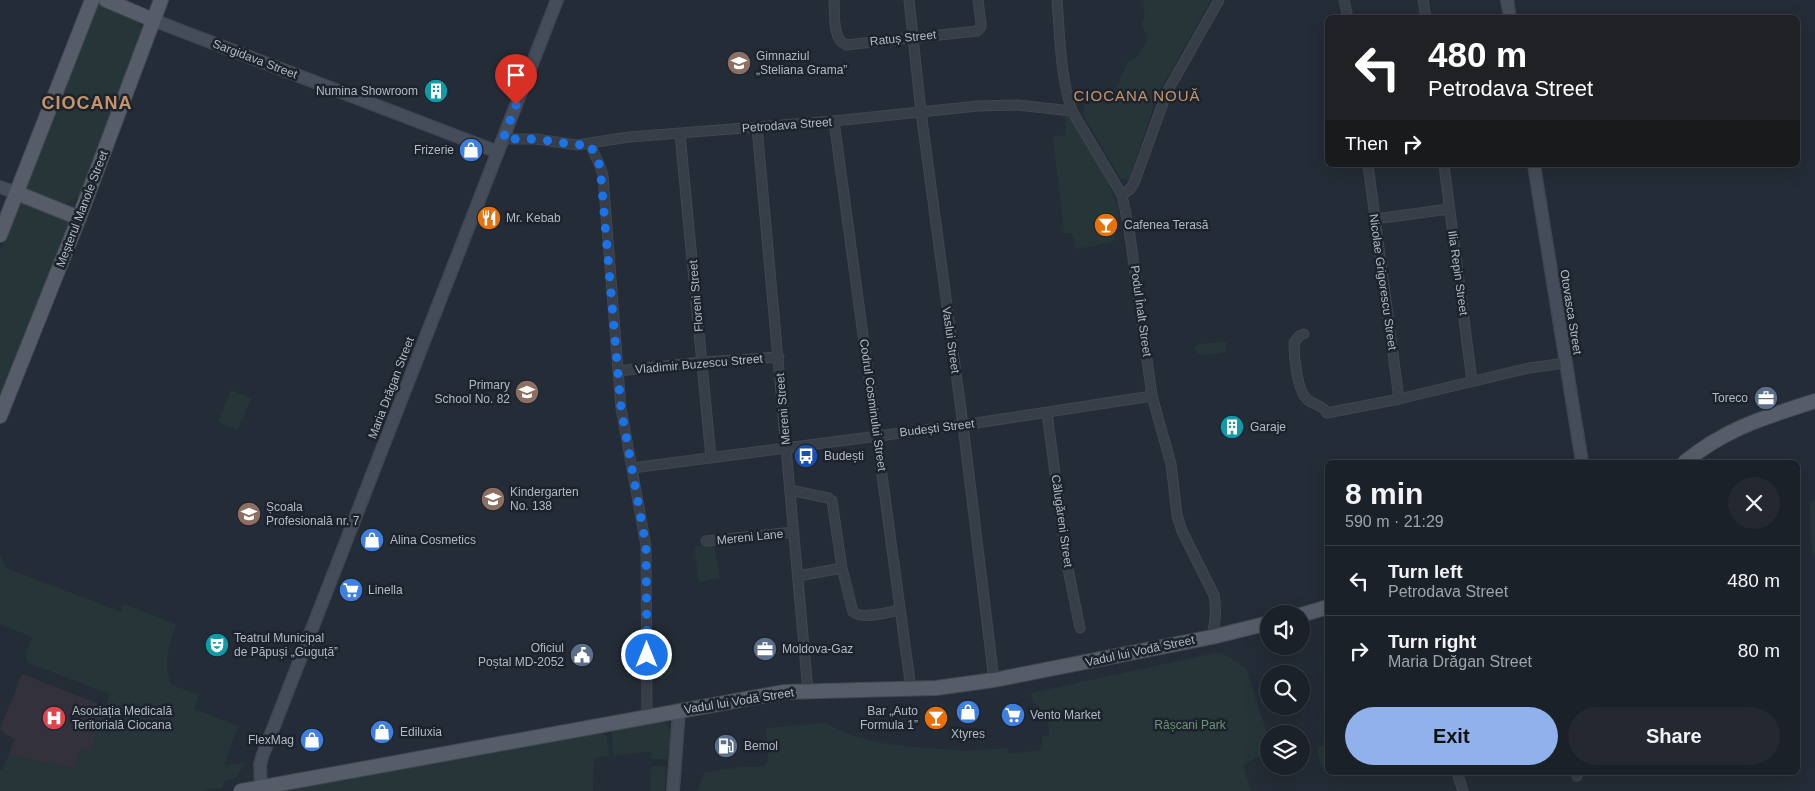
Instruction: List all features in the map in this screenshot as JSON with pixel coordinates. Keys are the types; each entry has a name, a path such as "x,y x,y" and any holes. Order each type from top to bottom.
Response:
{"main road":[{"path":"0,235 92,0"},
{"path":"106,0 153,20"},
{"name":"Meșterul Manole Street","path":"0,416 79,218 161,0"},
{"name":"Maria Drăgan Street","path":"261,788 260,765 262,757 557,0"},
{"path":"1507,0 1510,15"},
{"name":"Sargidava Street","path":"153,20 498,152"},
{"name":"Otovasca Street","path":"1534,167 1582,460"},
{"path":"0,186 79,218"},
{"path":"1688,460 1711,442 1738,428 1815,401"},
{"path":"1310,612 1325,608"},
{"name":"Vadul lui Vodă Street","path":"241,791 784,692 912,690 994,680 1260,625"},
{"path":"673,791 679,710"}],"street":[{"name":"Ratuș Street","path":"834,0 837,36 843,44 967,32 980,29 978,0"},
{"name":"Vaslui Street","path":"909,0 921,112 963,425 994,680"},
{"name":"Podul Înalt Street","path":"1057,0 1064,82 1072,111 1122,195 1129,230 1152,396 1171,464 1174,499 1182,531 1214,596 1216,612 1212,636"},
{"path":"1122,195 1134,183 1164,97 1219,0"},
{"path":"1344,0 1347,15"},
{"path":"1423,0 1426,15"},
{"name":"Petrodava Street","path":"503,139 536,139 577,145 629,137 834,121 998,105 1072,111"},
{"name":"Codrul Cosminului Street","path":"834,121 912,690"},
{"name":"Mereni Street","path":"757,127 808,691"},
{"name":"Floreni Street","path":"680,134 711,458"},
{"path":"590,144 597,158 602,176 621,408 646,546 647,716"},
{"name":"Nicolae Grigorescu Street","path":"1368,167 1399,399"},
{"name":"Ilia Repin Street","path":"1444,167 1472,381"},
{"path":"1375,219 1449,209"},
{"path":"1304,334 1296,339 1294,343 1299,385 1308,400 1324,408 1327,413 1399,399 1529,368 1565,363"},
{"name":"Vladimir Buzescu Street","path":"618,371 702,362 779,357"},
{"name":"Budești Street","path":"632,468 963,425 1152,396"},
{"name":"Călugăreni Street","path":"1047,413 1067,564 1080,628"},
{"path":"790,490 828,498 832,501 842,568 853,612 862,616 900,610"},
{"name":"Mereni Lane","path":"706,541 794,532"},
{"path":"798,576 842,568"},
{"path":"1458,775 1463,791"}],"shaded area":[{"name":"Asociația Medicală Teritorială Ciocana","path":"22,674 107,707 90,751 82,749 75,768 39,762 9,754 15,739 0,729"}],"green space":[{"path":"1143,0 1211,0 1157,95 1129,180 1120,178 1083,114 1085,104 1110,102 1128,62 1138,56 1147,42 1147,36 1141,23 1145,18"},
{"path":"97,4 102,4 137,20 142,31 80,194 74,201 65,204 28,189 26,185"},
{"path":"1065,115 1070,116 1077,124 1116,200 1119,212 1118,227 1115,239 1109,243 1076,249 1072,233 1064,233 1053,137 1066,135"},
{"path":"20,201 68,220 69,223 0,400 0,251"},
{"path":"1226,342 1226,351 1223,352 1198,354 1195,350 1195,347 1199,344"},
{"path":"231,390 251,398 238,430 218,422"},
{"path":"1815,500 1815,557 1812,553 1810,503"},
{"path":"714,544 720,578 699,582 694,547"},
{"path":"0,556 6,568 121,612 124,604 176,624 167,661 167,669 172,685 199,695 194,709 238,726 224,765 245,763 236,778 224,781 222,788 203,791 0,791 0,770 2,771 9,754 39,762 75,768 82,748 90,751 107,707 109,694 29,663 26,654 32,637 0,624"},
{"name":"Râșcani Park","path":"1220,652 1246,668 1264,725 1260,725 1260,756 1243,765 1251,791 697,791 704,773 741,767 763,767 768,762 766,728 824,723 857,737 890,745 965,751 1007,748 1009,754 1042,750 1042,736 1049,736 1048,721 1040,722 1038,705 1033,703 1031,693"},
{"path":"662,656 670,658 673,671 665,677 655,678 649,674 650,666 662,662"},
{"path":"663,721 667,724 670,733 667,759 651,759 651,751 613,756 612,730"},
{"path":"601,732 607,737 609,756 594,758 593,791 273,791"},
{"path":"1325,746 1325,765 1321,766 1317,749"},
{"path":"666,766 665,791 650,791 651,767"}],"place":[{"name":"Gimnaziul „Steliana Grama”","path":"739,63"},
{"name":"Numina Showroom","path":"436,91"},
{"name":"Frizerie","path":"471,150"},
{"name":"Mr. Kebab","path":"489,218"},
{"name":"Cafenea Terasă","path":"1106,225"},
{"name":"Primary School No. 82","path":"527,392"},
{"name":"Toreco","path":"1766,398"},
{"name":"Garaje","path":"1232,427"},
{"name":"Budești","path":"806,456"},
{"name":"Kindergarten No. 138","path":"493,499"},
{"name":"Școala Profesională nr. 7","path":"249,514"},
{"name":"Alina Cosmetics","path":"372,540"},
{"name":"Linella","path":"351,590"},
{"name":"Teatrul Municipal de Păpuși „Guguță”","path":"217,645"},
{"name":"Moldova-Gaz","path":"765,649"},
{"name":"Oficiul Poștal MD-2052","path":"582,655"},
{"name":"Xtyres","path":"968,712"},
{"name":"Vento Market","path":"1013,715"},
{"name":"Asociația Medicală Teritorială Ciocana","path":"54,718"},
{"name":"Bar „Auto Formula 1”","path":"936,718"},
{"name":"Ediluxia","path":"382,732"},
{"name":"FlexMag","path":"312,740"},
{"name":"Bemol","path":"726,746"}],"district":[{"name":"CIOCANA NOUĂ","path":"1137,96"},
{"name":"CIOCANA","path":"87,103"}],"route":[{"path":"516,105 503,139 536,139 577,145 590,144 600,166 621,408 646,546 647,655"}]}
